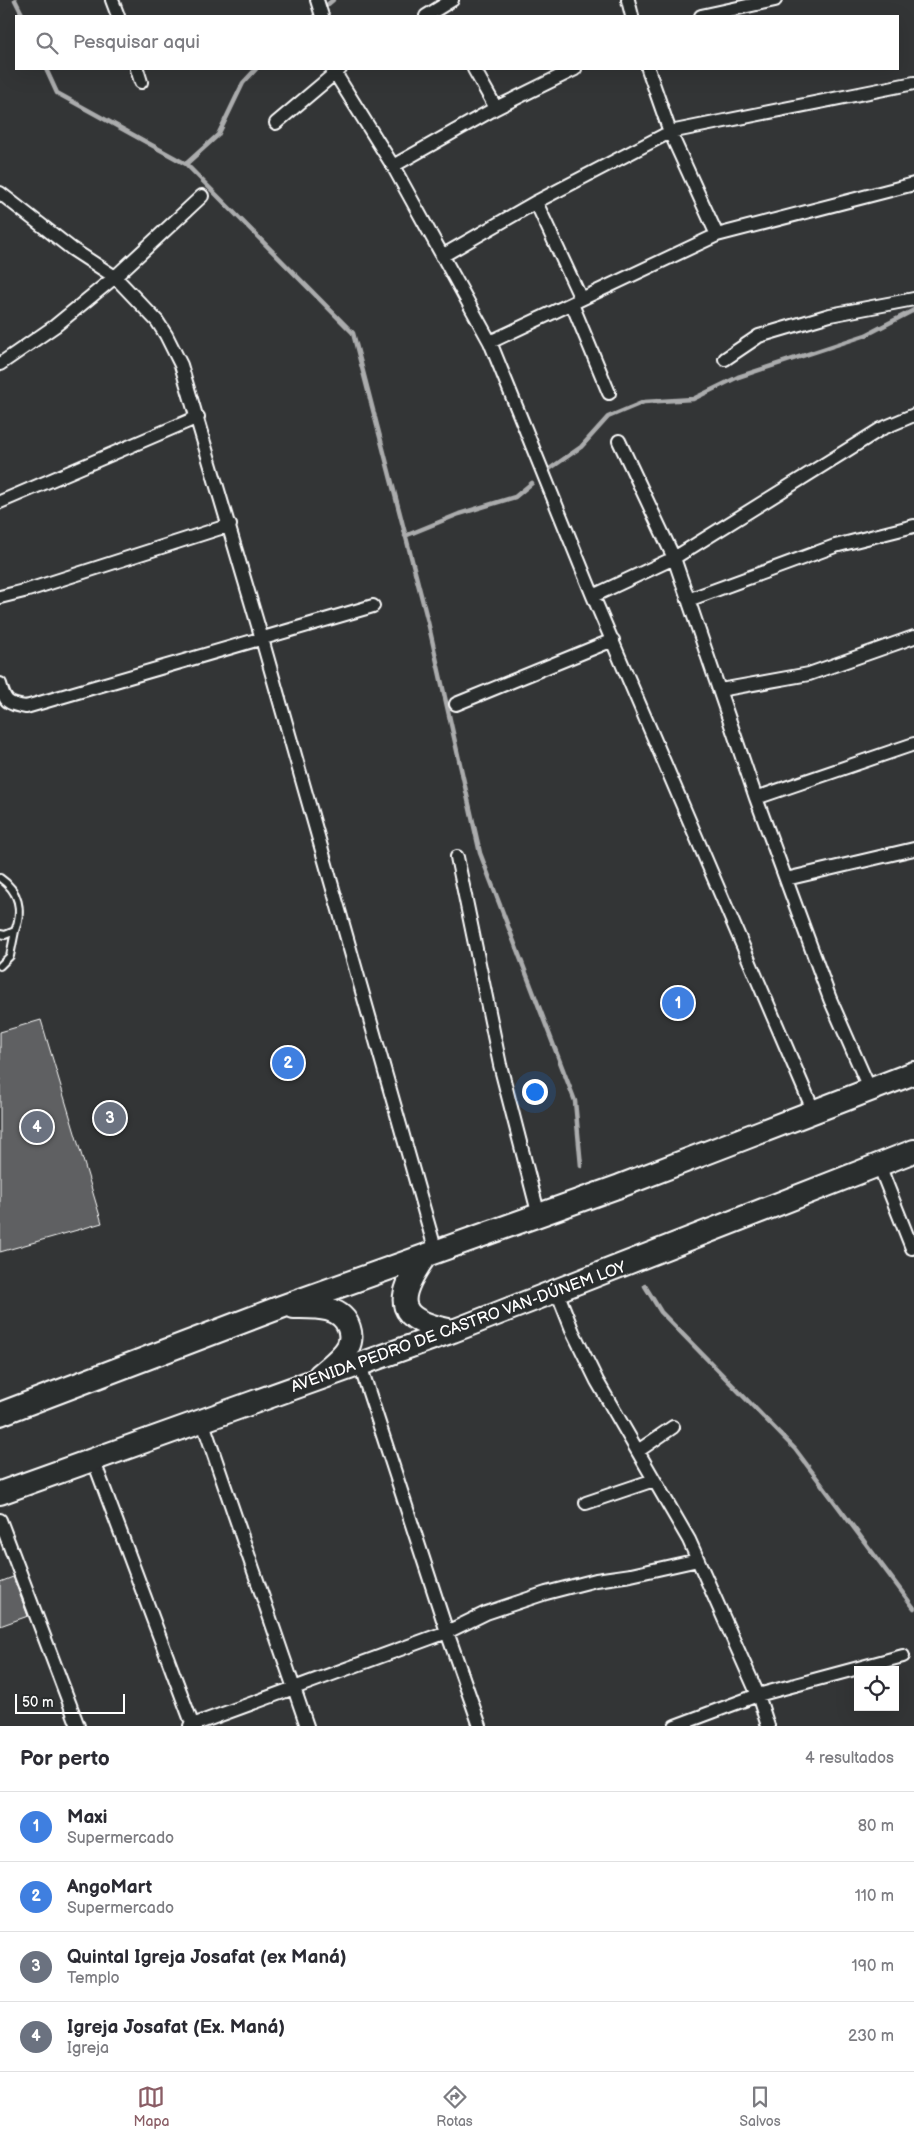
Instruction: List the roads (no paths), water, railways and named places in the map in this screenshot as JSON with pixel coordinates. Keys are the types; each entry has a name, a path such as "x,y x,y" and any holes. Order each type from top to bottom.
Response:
{"highway":[{"path":"0,1414 281,1307 564,1207 914,1073"},
{"name":"AVENIDA PEDRO DE CASTRO VAN-DÚNEM LOY","path":"0,1493 453,1331 556,1289 914,1151"},
{"path":"430,1254 407,1284 405,1304 415,1320 424,1325 453,1331"},
{"path":"281,1307 324,1308 342,1316 348,1323 350,1332 348,1346 341,1356 314,1381"}],"street":[{"path":"112,0 118,15"},
{"path":"317,0 322,15"},
{"path":"441,12 452,0"},
{"path":"628,0 632,15"},
{"path":"706,15 776,0"},
{"path":"137,70 141,82"},
{"path":"475,70 496,108"},
{"path":"393,166 496,108 573,70"},
{"path":"648,70 670,132 717,235"},
{"path":"276,123 338,71 490,342 593,596 814,1112"},
{"path":"442,256 536,202 670,132 914,83"},
{"path":"490,342 717,235 914,184"},
{"path":"0,194 72,249 115,277 156,321 166,335 181,365 230,525 262,639 430,1254"},
{"path":"0,364 55,326 115,277 202,196"},
{"path":"536,202 576,302 609,393"},
{"path":"725,359 759,336 830,315 914,299"},
{"path":"593,596 674,558 881,428 914,415"},
{"path":"0,502 198,417"},
{"path":"619,441 674,558 756,798 830,999 870,1090"},
{"path":"0,597 28,590 230,525"},
{"path":"688,600 835,546 914,526"},
{"path":"0,684 5,699 13,705 26,707 373,606"},
{"path":"720,690 809,674 914,637"},
{"path":"456,704 613,640"},
{"path":"756,798 914,744"},
{"path":"786,879 914,849"},
{"path":"457,857 500,1065 539,1216"},
{"path":"879,1165 912,1248"},
{"path":"556,1289 573,1332 597,1381 689,1540 758,1695 768,1726"},
{"path":"360,1365 447,1632 480,1726"},
{"path":"202,1420 307,1726"},
{"path":"638,1451 673,1427"},
{"path":"92,1459 192,1726 447,1632 486,1613 546,1593 596,1580 631,1575 698,1560"},
{"path":"586,1503 654,1480"},
{"path":"0,1520 78,1726"},
{"path":"675,1726 758,1695 903,1656"}],"lane":[{"path":"0,878 12,888 18,905 19,922 15,931 10,956 0,966"},
{"path":"0,934 5,935 15,931"}],"waterway":[{"path":"15,0 22,15"},
{"path":"315,15 333,0"},
{"path":"46,70 57,93 186,164 353,333 428,622 480,853 575,1101 581,1166"},
{"path":"186,164 218,135 243,83 255,70"},
{"path":"548,470 581,447 608,417 644,402 693,399 738,377 866,335 914,310"},
{"path":"405,536 459,514 515,497 532,483"},
{"path":"645,1286 661,1312 795,1449 914,1608"}],"place":[{"name":"Maxi","path":"678,1003"},
{"name":"AngoMart","path":"288,1063"},
{"name":"Quintal Igreja Josafat (ex Maná)","path":"110,1118"},
{"name":"Igreja Josafat (Ex. Maná)","path":"37,1127"}]}
